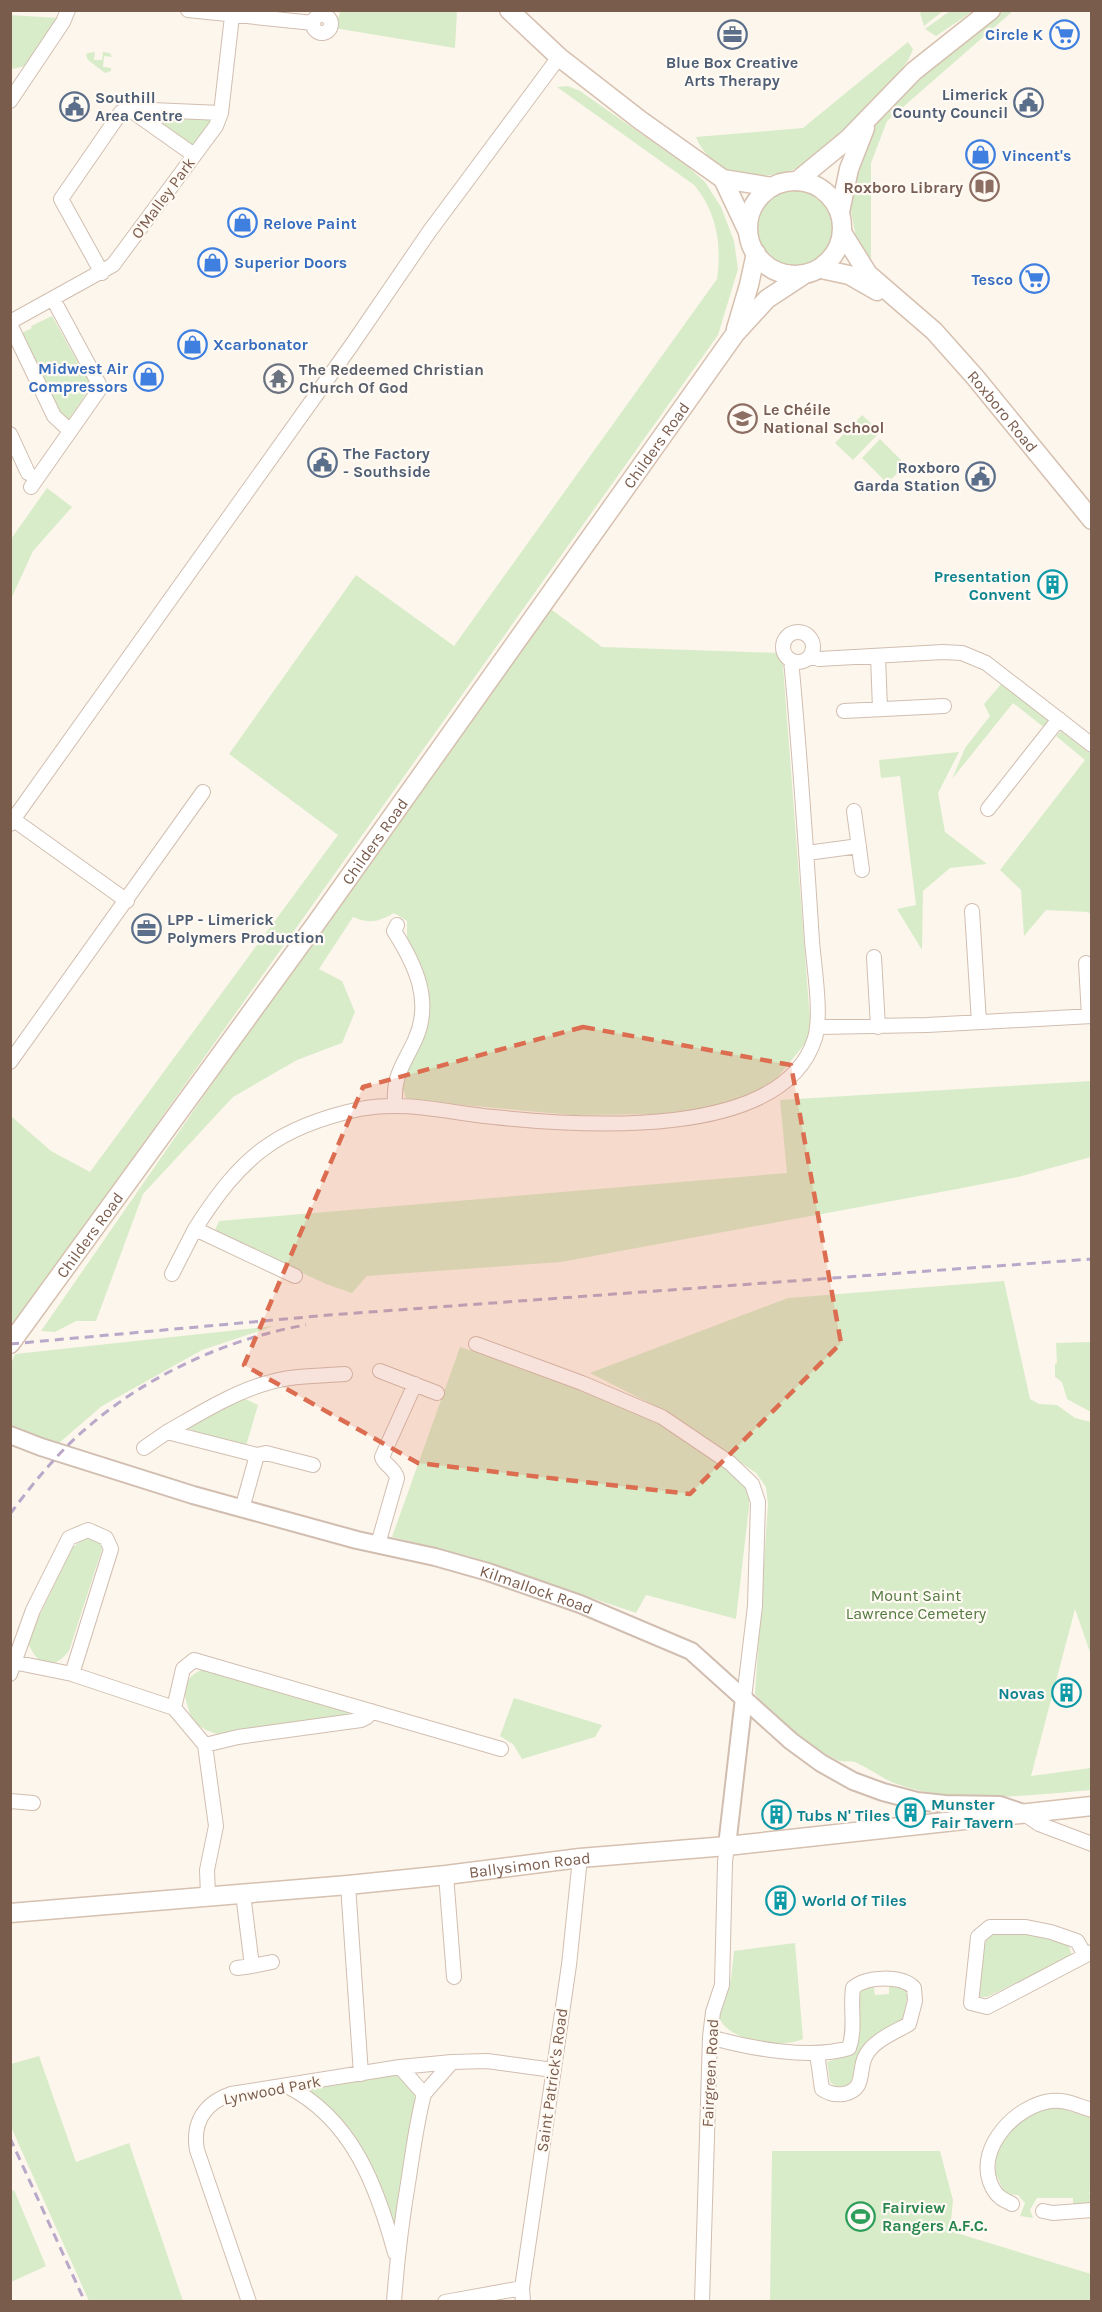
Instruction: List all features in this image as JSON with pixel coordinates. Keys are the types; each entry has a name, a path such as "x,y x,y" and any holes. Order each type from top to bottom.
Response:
{"main road":[{"path":"797,181 870,118 914,71 991,10"},
{"path":"512,11 559,57 640,120 723,178 772,187 797,181 813,184 823,190 835,202 840,212 843,234 836,254 820,269 802,276 778,273 771,269 756,254 723,178"},
{"path":"840,212 849,169 870,118"},
{"path":"748,234 753,207 772,187"},
{"name":"Roxboro Road","path":"843,234 868,274 934,332 967,368 1092,520"},
{"name":"Childers Road","path":"735,334 756,254"},
{"name":"Roxboro Road","path":"820,269 849,275 907,309"},
{"name":"Childers Road","path":"10,1344 323,912 735,334 766,299 802,276"},
{"name":"Ballysimon Road","path":"10,1913 348,1885 580,1858 727,1846 1092,1806"}],"street":[{"path":"10,101 63,22 68,10"},
{"path":"188,10 232,16 257,14 322,16"},
{"name":"O'Malley Park","path":"10,323 102,273 118,261 216,126 221,113 232,16"},
{"path":"127,901 12,822 351,346 429,232 559,57"},
{"path":"102,273 61,199 121,112 129,109 221,113"},
{"path":"129,109 194,155"},
{"path":"10,434 30,480 70,431 99,390 99,384 53,299"},
{"path":"10,323 54,416 70,431"},
{"path":"795,633 804,633 811,639 813,648 810,656 801,661 791,660 785,654 784,645 787,638 795,633"},
{"path":"810,656 819,659 943,652 969,656 986,663 1092,745"},
{"path":"878,656 880,709"},
{"path":"172,1274 195,1229 219,1192 239,1168 264,1146 297,1128 330,1116 363,1108 395,1105 494,1117 565,1122 641,1123 684,1119 736,1107 774,1090 789,1079 811,1048 817,1027 807,853 791,660"},
{"path":"844,711 944,706"},
{"path":"988,809 1059,719"},
{"path":"10,1062 203,792"},
{"path":"854,811 862,870"},
{"path":"807,853 859,846"},
{"path":"972,911 979,1022"},
{"path":"395,1105 394,1087 397,1074 416,1038 422,1018 423,1000 415,968 394,931 397,925"},
{"path":"874,957 878,1027"},
{"path":"817,1027 878,1027 1090,1016 1086,963"},
{"path":"195,1229 295,1276"},
{"path":"476,1344 582,1383 662,1417 730,1463 752,1484 758,1502 755,1606 727,1846"},
{"path":"380,1371 438,1393"},
{"path":"144,1448 167,1431 223,1401 267,1383 291,1378 345,1374"},
{"path":"378,1544 397,1478 396,1472 383,1461 382,1457 415,1384"},
{"path":"167,1431 257,1455 266,1453 313,1465"},
{"name":"Kilmallock Road","path":"10,1435 193,1495 488,1572 615,1617 691,1651 791,1741 821,1763 853,1782 917,1801 1000,1805 1023,1813"},
{"path":"242,1509 257,1455"},
{"path":"72,1674 111,1549 106,1538 88,1530 69,1538 33,1610 12,1668 72,1674 174,1708 205,1745 216,1826 207,1870 208,1895"},
{"path":"174,1708 183,1669 194,1660 501,1749"},
{"path":"205,1745 238,1737 361,1720 371,1711"},
{"path":"10,1801 33,1803"},
{"path":"1023,1813 1039,1824 1092,1844"},
{"name":"Fairgreen Road","path":"702,2301 710,2037 713,2012 722,1985 724,1862 727,1846"},
{"name":"Saint Patrick's Road","path":"523,2294 569,1965 580,1858"},
{"path":"446,1875 454,1977"},
{"path":"348,1885 361,2074"},
{"path":"243,1894 244,1967 272,1962"},
{"path":"990,1927 1026,1927 1051,1932 1077,1941 1088,1953 987,2007 971,2002 978,1937 990,1927"},
{"path":"710,2037 745,2047 834,2053 849,2048 853,2037 851,2005 853,1988 858,1983 897,1979 904,1980 914,1988 915,2001 909,2024 875,2045 864,2057 862,2079 855,2089 841,2094 833,2094 822,2089 817,2053"},
{"name":"Lynwood Park","path":"249,2301 200,2159 195,2134 207,2106 231,2094 400,2067 487,2061 554,2070"},
{"path":"394,2301 397,2258 418,2116 424,2094 452,2062"},
{"path":"400,2067 424,2094"},
{"path":"286,2086 301,2093 322,2110 358,2154 378,2197 397,2258"},
{"path":"1012,2204 999,2197 988,2176 988,2160 993,2146 1008,2123 1027,2109 1050,2101 1065,2102 1092,2110"},
{"path":"1042,2211 1053,2213 1092,2210"},
{"path":"445,2301 523,2294"}],"highlighted area":[{"path":"583,1027 791,1065 841,1343 690,1494 418,1463 244,1365 363,1087"}],"green space":[{"path":"341,10 457,11 455,48 334,28"},
{"path":"923,10 943,11 924,26 920,13"},
{"path":"950,11 973,11 936,36 925,29"},
{"path":"1002,11 1013,11 887,121 871,163 871,267 856,238 850,206 856,176 875,125 901,95"},
{"path":"10,15 59,18 29,65 13,69 10,66"},
{"path":"908,42 913,49 899,72 820,155 800,167 783,173 766,175 748,175 732,171 717,164 705,152 696,137 803,128"},
{"path":"95,52 94,60 102,60 103,52 110,53 112,57 104,56 103,67 111,68 111,71 105,73 88,60 86,55"},
{"path":"568,86 580,91 687,166 705,182 721,207 734,241 738,269 718,335 11,1329 11,1116 51,1151 90,1172 338,835 229,754 356,575 454,646 717,279 719,254 716,230 702,195 694,185 557,87"},
{"path":"149,112 210,116 214,121 194,148 150,119"},
{"path":"795,188 811,191 824,200 833,213 836,229 833,245 824,258 811,267 795,270 779,267 766,258 757,245 754,229 757,213 766,200 779,191"},
{"path":"52,316 85,375 93,384 67,422 63,419 23,340 25,338 22,333"},
{"path":"862,415 880,432 853,460 835,443"},
{"path":"880,439 906,465 887,483 862,458"},
{"path":"47,488 72,507 33,551 11,599 11,539"},
{"path":"548,607 602,647 782,653 810,1020 808,1040 777,1078 752,1094 724,1104 668,1114 572,1115 407,1100 400,1082 426,1034 429,989 407,943 407,921 394,913 374,921 364,921 353,917 319,969 342,981 355,1012 342,1043 297,1060 233,1097 143,1194 96,1321 76,1321 55,1332 41,1331 334,908"},
{"path":"1002,683 1051,721 1046,729 1013,703 952,779 965,748 990,716 984,704"},
{"path":"1061,731 1091,754 1091,915 1088,912 1046,910 1024,936 1021,890 1000,870 1085,760 1056,736"},
{"path":"959,752 938,793 945,832 987,864 950,868 923,891 922,950 897,909 916,905 900,776 881,778 879,760"},
{"path":"1091,1081 1091,1157 1018,1177 561,1262 367,1276 352,1293 326,1284 214,1232 219,1221 787,1173 780,1100"},
{"name":"Mount Saint Lawrence Cemetery","path":"1004,1281 1030,1399 1039,1404 1057,1405 1075,1418 1091,1422 1091,1655 1075,1609 1031,1776 1091,1768 1091,1790 995,1797 946,1795 900,1785 855,1762 839,1761 827,1755 793,1731 755,1694 768,1504 766,1487 756,1473 669,1413 590,1373 788,1298"},
{"path":"274,1326 202,1350 102,1406 59,1443 11,1431 10,1366 15,1354"},
{"path":"1091,1342 1092,1411 1089,1411 1067,1399 1062,1382 1055,1377 1055,1364 1057,1363 1056,1343"},
{"path":"460,1347 577,1386 659,1423 725,1466 749,1489 736,1619 646,1595 636,1613 472,1557 392,1537"},
{"path":"243,1398 258,1405 246,1446 185,1428"},
{"path":"86,1537 99,1538 102,1549 69,1651 56,1662 45,1663 35,1656 27,1641 73,1547"},
{"path":"204,1669 352,1712 352,1716 218,1734 211,1732 193,1720 185,1694 189,1679"},
{"path":"514,1698 602,1725 595,1737 522,1759 513,1744 500,1736"},
{"path":"1000,1930 1055,1938 1069,1946 1072,1956 987,1997 975,1997 986,1938"},
{"path":"795,1943 803,2039 793,2042 769,2043 734,2033 719,2018 731,1979 734,1951"},
{"path":"899,1985 908,1994 902,2022 868,2043 856,2079 851,2085 836,2087 830,2082 827,2062 846,2056 857,2044 859,2027 856,1992 871,1987 874,1988 875,1995 889,1994 889,1986"},
{"path":"39,2056 76,2162 129,2143 183,2301 89,2301 11,2127 11,2064"},
{"path":"387,2073 402,2078 417,2095 395,2229 384,2198 310,2089 312,2086"},
{"path":"1056,2107 1091,2118 1092,2186 1089,2193 1091,2203 1073,2206 1073,2198 1037,2198 1030,2210 1033,2218 1020,2216 1025,2203 1018,2195 1005,2194 995,2172 997,2152 1013,2125 1032,2113"},
{"name":"Fairview Rangers A.F.C.","path":"772,2151 940,2151 953,2200 950,2231 1091,2274 1091,2300 1090,2302 770,2301"},
{"path":"14,2190 46,2266 11,2282 10,2192"}],"railway":[{"path":"10,1344 329,1315 1092,1259"},
{"path":"10,1514 67,1446 89,1426 137,1391 163,1375 219,1349 248,1339 306,1325"},
{"path":"10,2138 85,2302"}],"place":[{"name":"Blue Box Creative Arts Therapy","path":"732,34"},
{"name":"Circle K","path":"1064,34"},
{"name":"Limerick County Council","path":"1029,103"},
{"name":"Southill Area Centre","path":"74,106"},
{"name":"Vincent's","path":"981,155"},
{"name":"Roxboro Library","path":"984,187"},
{"name":"Relove Paint","path":"242,223"},
{"name":"Superior Doors","path":"213,262"},
{"name":"Tesco","path":"1034,279"},
{"name":"Xcarbonator","path":"192,344"},
{"name":"Midwest Air Compressors","path":"149,377"},
{"name":"The Redeemed Christian Church Of God","path":"278,378"},
{"name":"Le Chéile National School","path":"742,418"},
{"name":"The Factory - Southside","path":"322,462"},
{"name":"Roxboro Garda Station","path":"981,476"},
{"name":"Presentation Convent","path":"1052,585"},
{"name":"LPP - Limerick Polymers Production","path":"146,928"},
{"name":"Novas","path":"1066,1693"},
{"name":"Munster Fair Tavern","path":"910,1813"},
{"name":"Tubs N' Tiles","path":"776,1815"},
{"name":"World Of Tiles","path":"781,1900"},
{"name":"Fairview Rangers A.F.C.","path":"861,2216"}]}
